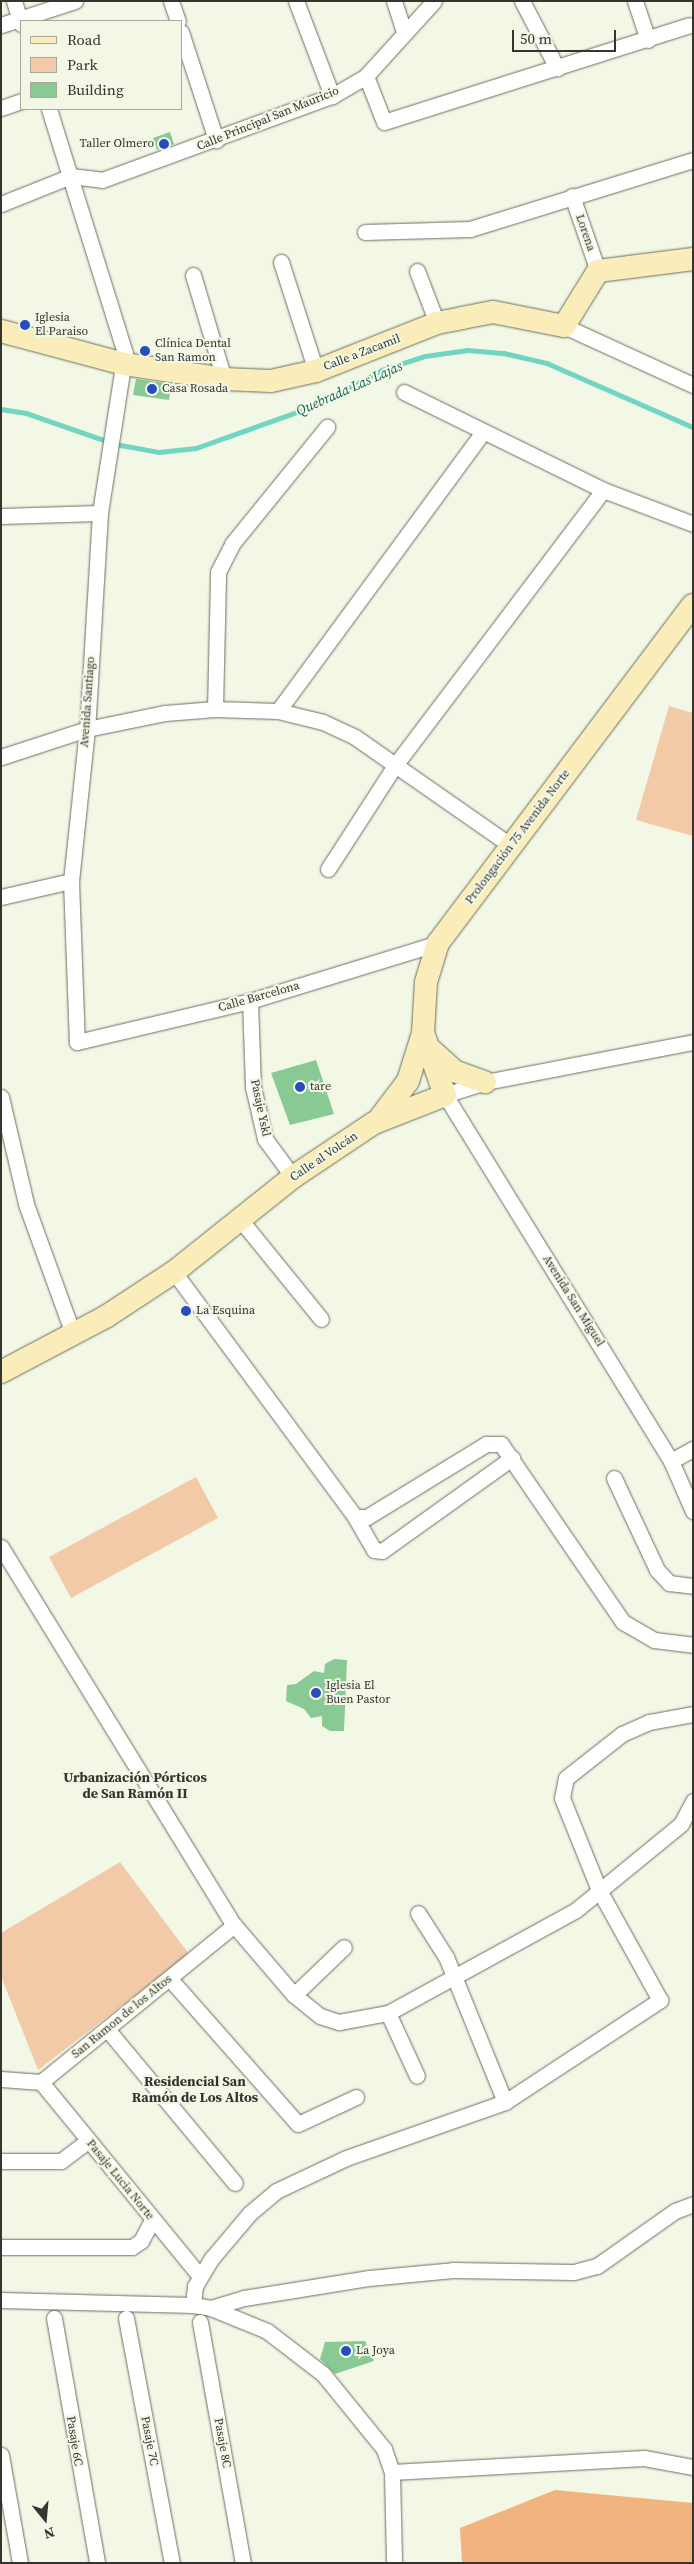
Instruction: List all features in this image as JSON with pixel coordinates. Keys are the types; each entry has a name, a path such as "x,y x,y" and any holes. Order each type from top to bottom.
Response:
{"main road":[{"path":"564,326 598,270 693,259"},
{"name":"Calle a Zacamil","path":"1,331 124,364 224,379 271,381 316,371 437,323 493,312 564,326"},
{"name":"Prolongación 75 Avenida Norte","path":"445,1095 425,1040 426,982 438,943 511,846 685,626 693,605"},
{"path":"374,1123 405,1088 425,1040 454,1071 485,1082"},
{"name":"Calle al Volcán","path":"1,1372 73,1334 174,1272 239,1218 293,1177 374,1123 445,1095"}],"street":[{"path":"1,25 20,22 14,1"},
{"path":"25,20 75,1"},
{"path":"171,1 178,20"},
{"path":"296,1 332,96"},
{"path":"394,1 404,32"},
{"name":"Calle Principal San Mauricio","path":"71,176 102,180 216,140 332,96 366,76 434,1"},
{"path":"522,1 557,68"},
{"path":"635,1 648,40"},
{"path":"366,76 384,122 648,40 689,25"},
{"path":"182,35 216,140"},
{"path":"1,108 20,101"},
{"name":"Avenida Santiago","path":"49,110 116,319 124,364 100,513 87,729 71,881 77,1042"},
{"path":"365,232 470,229 693,160"},
{"path":"1,204 71,176"},
{"name":"Lorena","path":"572,196 598,270"},
{"path":"281,262 316,371"},
{"path":"416,272 437,323"},
{"path":"193,275 224,379"},
{"path":"564,326 693,386"},
{"path":"404,392 482,433 603,490 693,524"},
{"path":"215,709 218,572 232,544 327,427"},
{"path":"278,711 482,433"},
{"path":"328,869 396,764 603,490"},
{"path":"1,516 100,513"},
{"path":"1,757 87,729 166,713 215,709 278,711 323,722 355,737 511,846"},
{"path":"1,897 71,881"},
{"name":"Calle Barcelona","path":"77,1042 250,1001 438,943"},
{"name":"Pasaje Yskl","path":"250,1001 253,1087 264,1138 293,1177"},
{"name":"Calle al Volcán","path":"445,1095 485,1082 693,1042"},
{"name":"Avenida San Miguel","path":"445,1095 672,1461 693,1511"},
{"path":"1,1097 26,1204 73,1334"},
{"path":"239,1218 321,1318"},
{"path":"174,1272 355,1517 374,1550 382,1551 512,1458"},
{"path":"355,1517 367,1517 486,1444 501,1444 623,1622 654,1640 693,1645"},
{"path":"672,1461 693,1449"},
{"path":"614,1478 657,1570 669,1583 693,1586"},
{"path":"1,1547 234,1925 294,1995 320,2016 339,2022 388,2013 576,1910 599,1890 689,1823 693,1801"},
{"path":"193,2305 200,2276 250,2213 288,2184 371,2149 505,2102 660,2000 599,1890 567,1817 562,1798 566,1778 622,1734 649,1722 693,1714"},
{"path":"418,1913 455,1977 505,2102"},
{"name":"San Ramon de los Altos","path":"41,2082 170,1979 234,1925"},
{"path":"294,1995 344,1946"},
{"path":"170,1979 298,2124 356,2097"},
{"path":"388,2013 417,2076"},
{"path":"107,2028 235,2183"},
{"path":"1,2079 41,2082"},
{"name":"Pasaje Lucia Norte","path":"41,2082 152,2220 200,2276"},
{"path":"1,2161 61,2161 88,2141"},
{"path":"211,2308 244,2298 369,2278 454,2270 574,2272 597,2266 675,2211 693,2204"},
{"path":"1,2247 132,2247 141,2241 152,2220"},
{"path":"1,2300 193,2305 211,2308 267,2331 324,2374 377,2439 392,2472 394,2563"},
{"name":"Pasaje 6C","path":"54,2318 97,2563"},
{"name":"Pasaje 7C","path":"126,2318 172,2563"},
{"name":"Pasaje 8C","path":"200,2322 243,2563"},
{"path":"1,2455 20,2563"},
{"path":"392,2472 644,2458 693,2467"}],"green space":[{"path":"669,706 693,713 693,836 636,820"},
{"path":"196,1477 218,1518 71,1598 49,1557"},
{"path":"120,1862 189,1954 38,2070 1,1976 1,1933"}],"shaded area":[{"path":"555,2490 693,2503 693,2563 462,2563 460,2528"}],"building":[{"name":"Taller Olmero","path":"170,132 174,144 157,150 153,138"},
{"name":"Casa Rosada","path":"136,379 171,384 169,400 133,395"},
{"name":"tare","path":"316,1060 334,1114 290,1125 271,1073"},
{"name":"Iglesia El Buen Pastor","path":"334,1659 347,1660 344,1731 330,1731 322,1726 322,1716 311,1718 304,1709 286,1701 287,1685 296,1684 314,1671 324,1673 325,1664"},
{"name":"La Joya","path":"365,2341 374,2361 335,2374 320,2359 325,2342"}],"waterway":[{"name":"Quebrada Las Lajas","path":"115,444 159,452 196,448 317,405 382,370 425,356 468,350 504,353 547,363 693,427"},
{"name":"Quebrada Las Lajas","path":"1,409 26,413 107,441"}],"place":[{"name":"Taller Olmero","path":"164,144"},
{"name":"Iglesia El Paraiso","path":"25,325"},
{"name":"Clínica Dental San Ramon","path":"145,351"},
{"name":"Casa Rosada","path":"152,389"},
{"name":"tare","path":"300,1087"},
{"name":"La Esquina","path":"186,1311"},
{"name":"Iglesia El Buen Pastor","path":"316,1693"},
{"name":"La Joya","path":"346,2351"}],"district":[{"name":"Urbanización Pórticos de San Ramón II","path":"135,1785"},
{"name":"Residencial San Ramón de Los Altos","path":"195,2090"}]}
